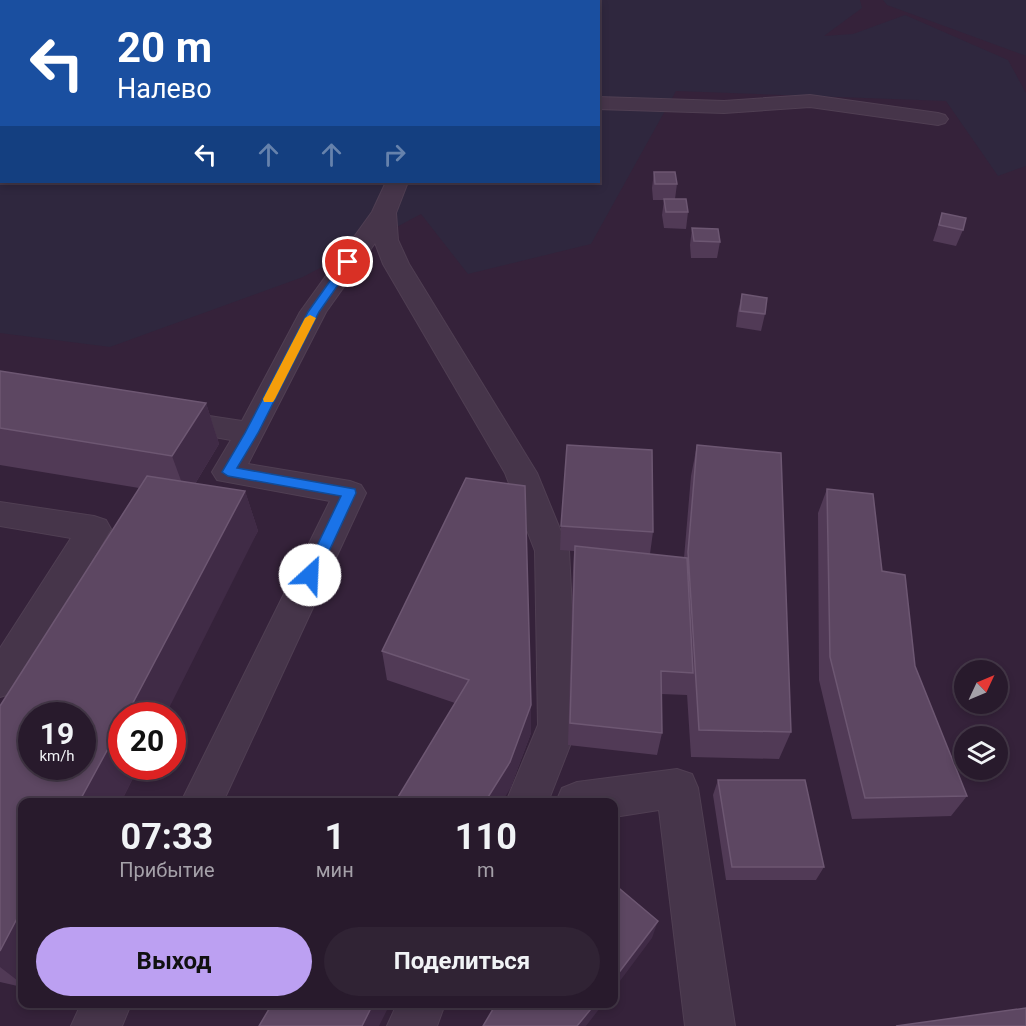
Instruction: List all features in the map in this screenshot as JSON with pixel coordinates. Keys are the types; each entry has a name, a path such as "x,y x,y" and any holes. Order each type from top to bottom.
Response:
{"street":[{"path":"600,103 724,107 810,101 938,119"},
{"path":"204,798 350,493 228,472 251,433 313,312 384,213 397,183"},
{"path":"384,213 386,240 396,264 521,473 552,551 558,725 528,798"},
{"path":"142,416 251,433"},
{"path":"0,514 94,529 0,681"},
{"path":"606,798 677,788 710,1026"},
{"path":"96,1026 105,1008"},
{"path":"412,1026 419,1008"}],"shaded area":[{"path":"600,0 860,0 862,8 824,36 853,34 905,15 1008,60 1026,93 1026,166 998,176 946,101 676,91 591,244 468,274 421,214 303,277 110,347 0,333 0,183 600,183"},
{"path":"883,0 1026,0 1026,56 887,5"}],"building":[{"path":"654,172 675,172 677,184 655,184"},
{"path":"664,199 686,199 688,212 666,212"},
{"path":"942,213 966,218 963,230 939,225"},
{"path":"692,228 718,229 720,242 694,241"},
{"path":"742,294 767,298 765,314 740,311"},
{"path":"0,371 206,403 172,456 0,428"},
{"path":"567,445 652,450 653,532 561,526"},
{"path":"697,445 781,453 791,732 699,730 688,552"},
{"path":"147,476 245,491 133,702 108,702 108,749 96,771 96,702 18,702 18,780 91,780 81,798 18,798 18,917 0,951 0,706"},
{"path":"466,478 525,486 531,705 510,762 488,798 397,798 469,680 382,651"},
{"path":"827,489 873,494 882,571 905,575 915,666 954,764 954,780 961,780 967,796 865,798 830,657"},
{"path":"575,546 687,558 693,673 661,671 662,733 570,723"},
{"path":"718,780 805,780 824,867 732,867"},
{"path":"618,887 658,921 618,974"},
{"path":"270,1008 371,1008 362,1026 259,1026"},
{"path":"494,1008 592,1008 577,1026 483,1026"},
{"path":"1026,1008 1026,1026 896,1026"}],"slow traffic":[{"path":"269,399 310,318"}],"route":[{"path":"310,575 350,493 228,472 251,433 313,312 348,262"}]}
